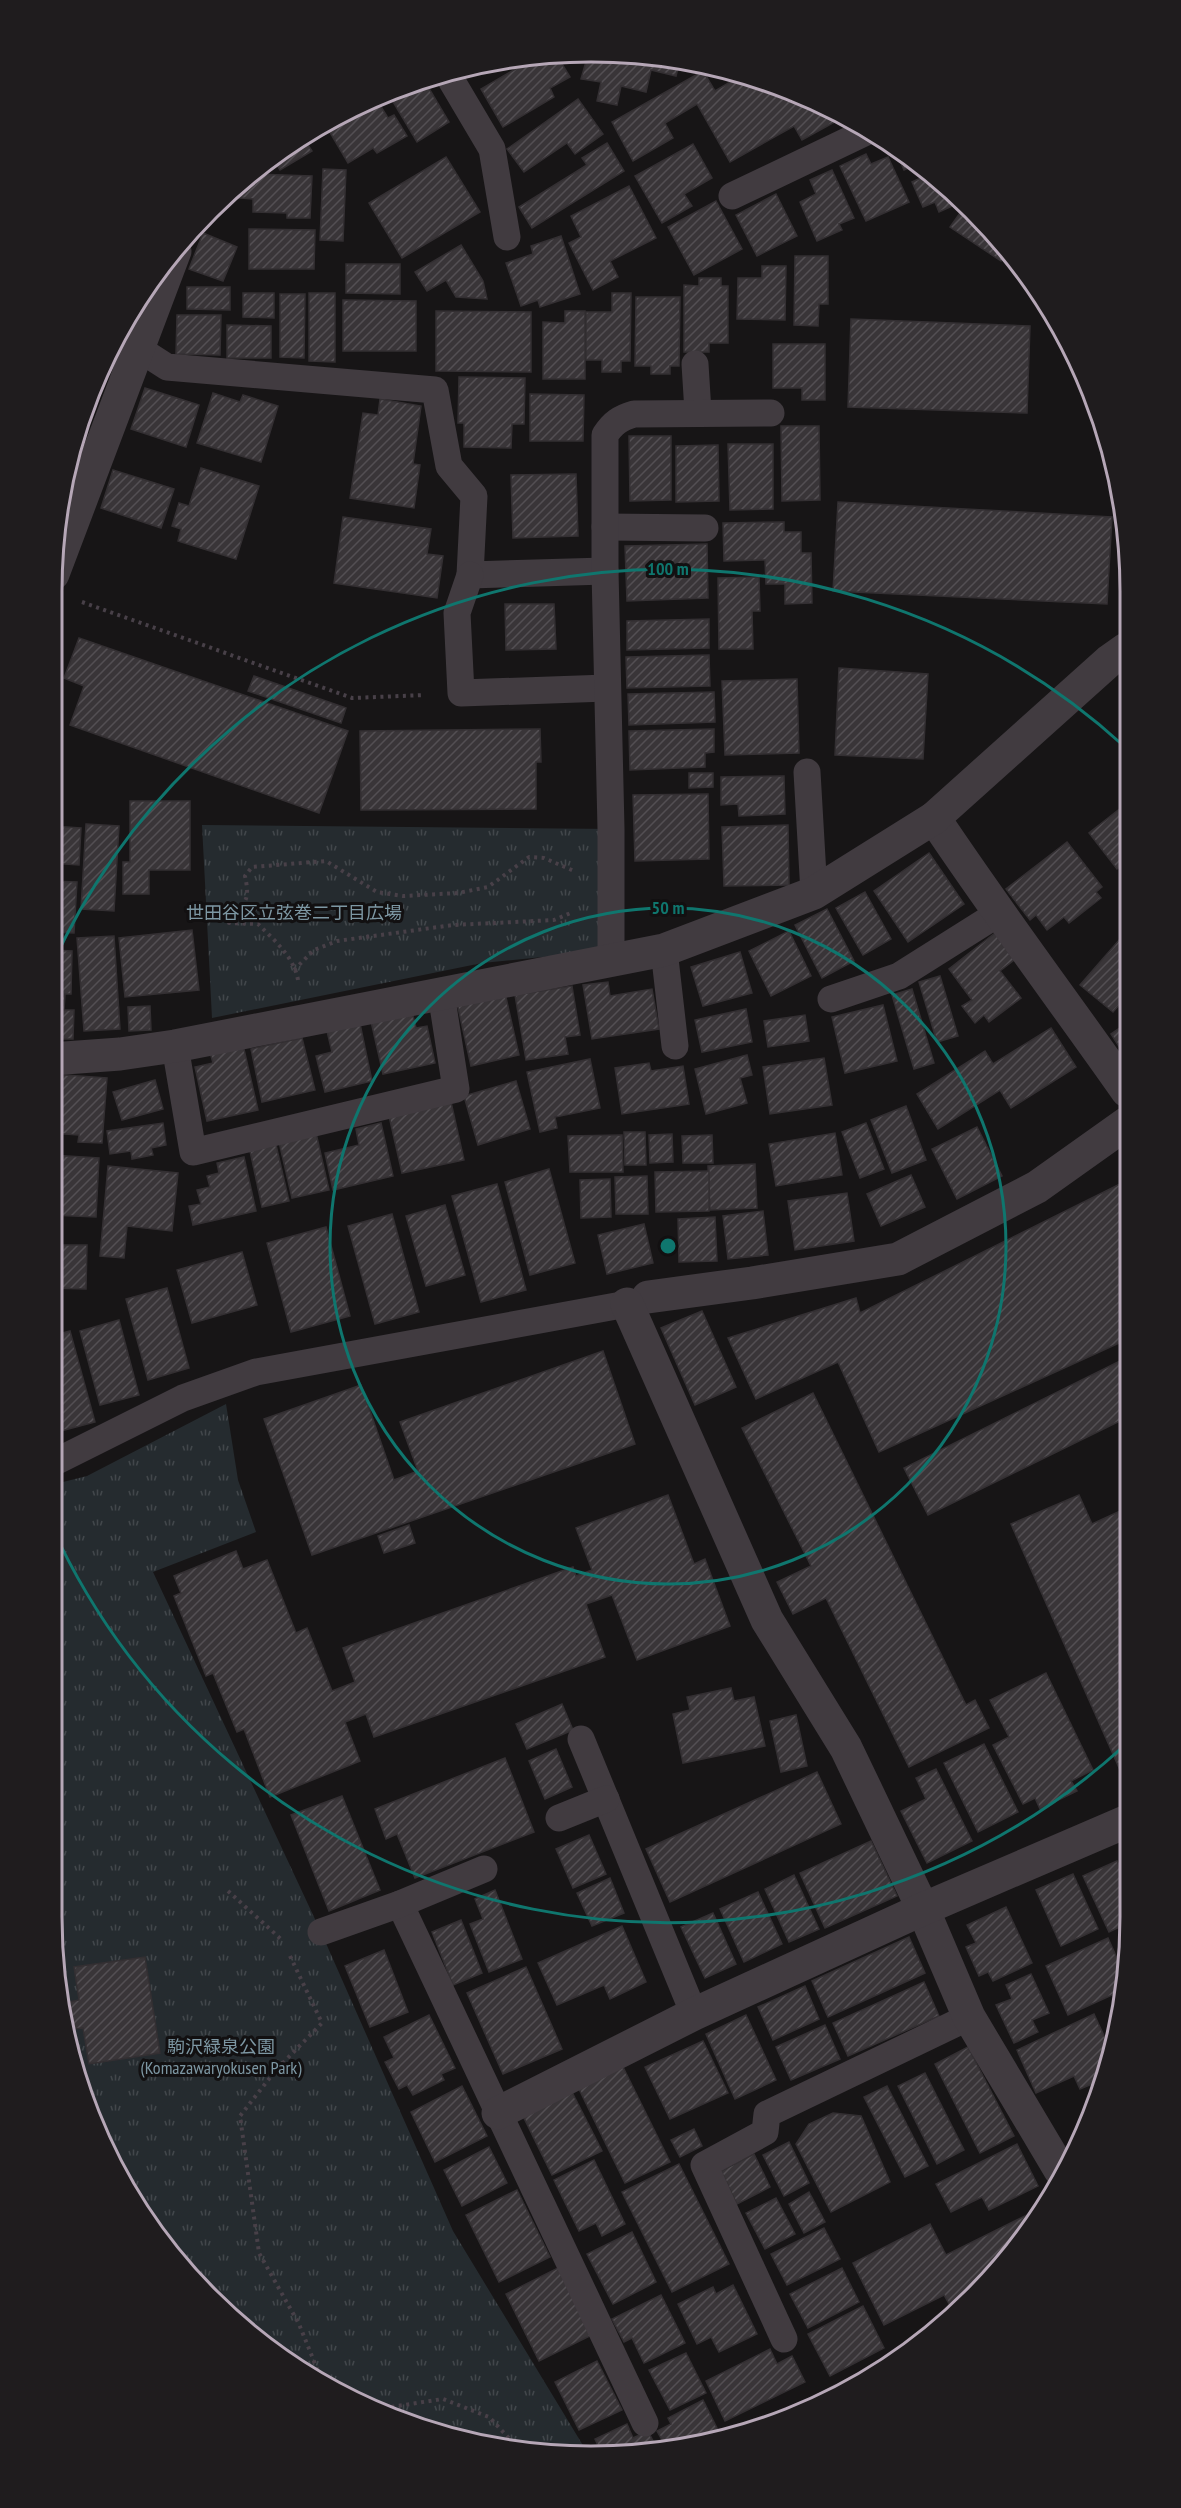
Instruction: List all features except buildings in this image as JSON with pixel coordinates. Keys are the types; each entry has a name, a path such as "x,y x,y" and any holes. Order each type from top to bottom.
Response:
{"street":[{"path":"65,538 128,342 152,296"},
{"path":"62,1058 120,1054 175,1046 664,950 814,893 934,818 1120,653"},
{"path":"934,818 1120,1081"},
{"path":"1057,2166 969,2017 924,1909 846,1748 766,1620 638,1300 752,1284 898,1259 1037,1187 1120,1128"},
{"path":"498,2113 694,2014 924,1909 1120,1828"}],"lane":[{"path":"452,81 492,149 507,237"},
{"path":"732,196 860,135"},
{"path":"128,342 167,367 435,390 450,466 474,496 470,575 458,613 460,693 607,688"},
{"path":"695,364 698,412"},
{"path":"611,961 605,435 611,425 621,418 634,414 771,413"},
{"path":"605,527 705,528"},
{"path":"470,575 605,571"},
{"path":"807,772 814,893"},
{"path":"831,999 899,976 999,913"},
{"path":"664,950 675,1046"},
{"path":"175,1046 193,1152 456,1089 441,993"},
{"path":"62,1458 183,1398 256,1372 638,1300"},
{"path":"581,1739 694,2014"},
{"path":"559,1818 606,1799"},
{"path":"321,1932 400,1904 484,1869"},
{"path":"400,1904 645,2423"},
{"path":"784,2339 704,2165 765,2132 767,2114 969,2017"}],"path":[{"path":"73,599 352,698 460,693"},
{"path":"306,1019 294,969 280,946 258,924 229,923 232,916 246,902 245,876 252,867 326,861 377,892 404,896 458,893 488,887 529,857 544,858 581,876"},
{"path":"294,969 314,950 337,941 453,925 554,920 581,908"},
{"path":"228,1891 282,1938 322,2023 276,2070 240,2116 259,2253 299,2324 318,2371"},
{"path":"391,2407 443,2399 489,2417 511,2440"}],"green space":[{"name":"世田谷区立弦巻二丁目広場","path":"202,825 611,829 602,951 482,963 212,1018"},
{"name":"駒沢緑泉公園 (Komazawaryokusen Park)","path":"226,1404 238,1480 256,1532 153,1572 321,1932 453,2231 583,2446 521,2442 454,2428 388,2406 326,2376 268,2337 216,2292 171,2240 132,2182 116,2151 90,2088 80,2054 66,1987 63,1952 62,1482 87,1476"}]}
